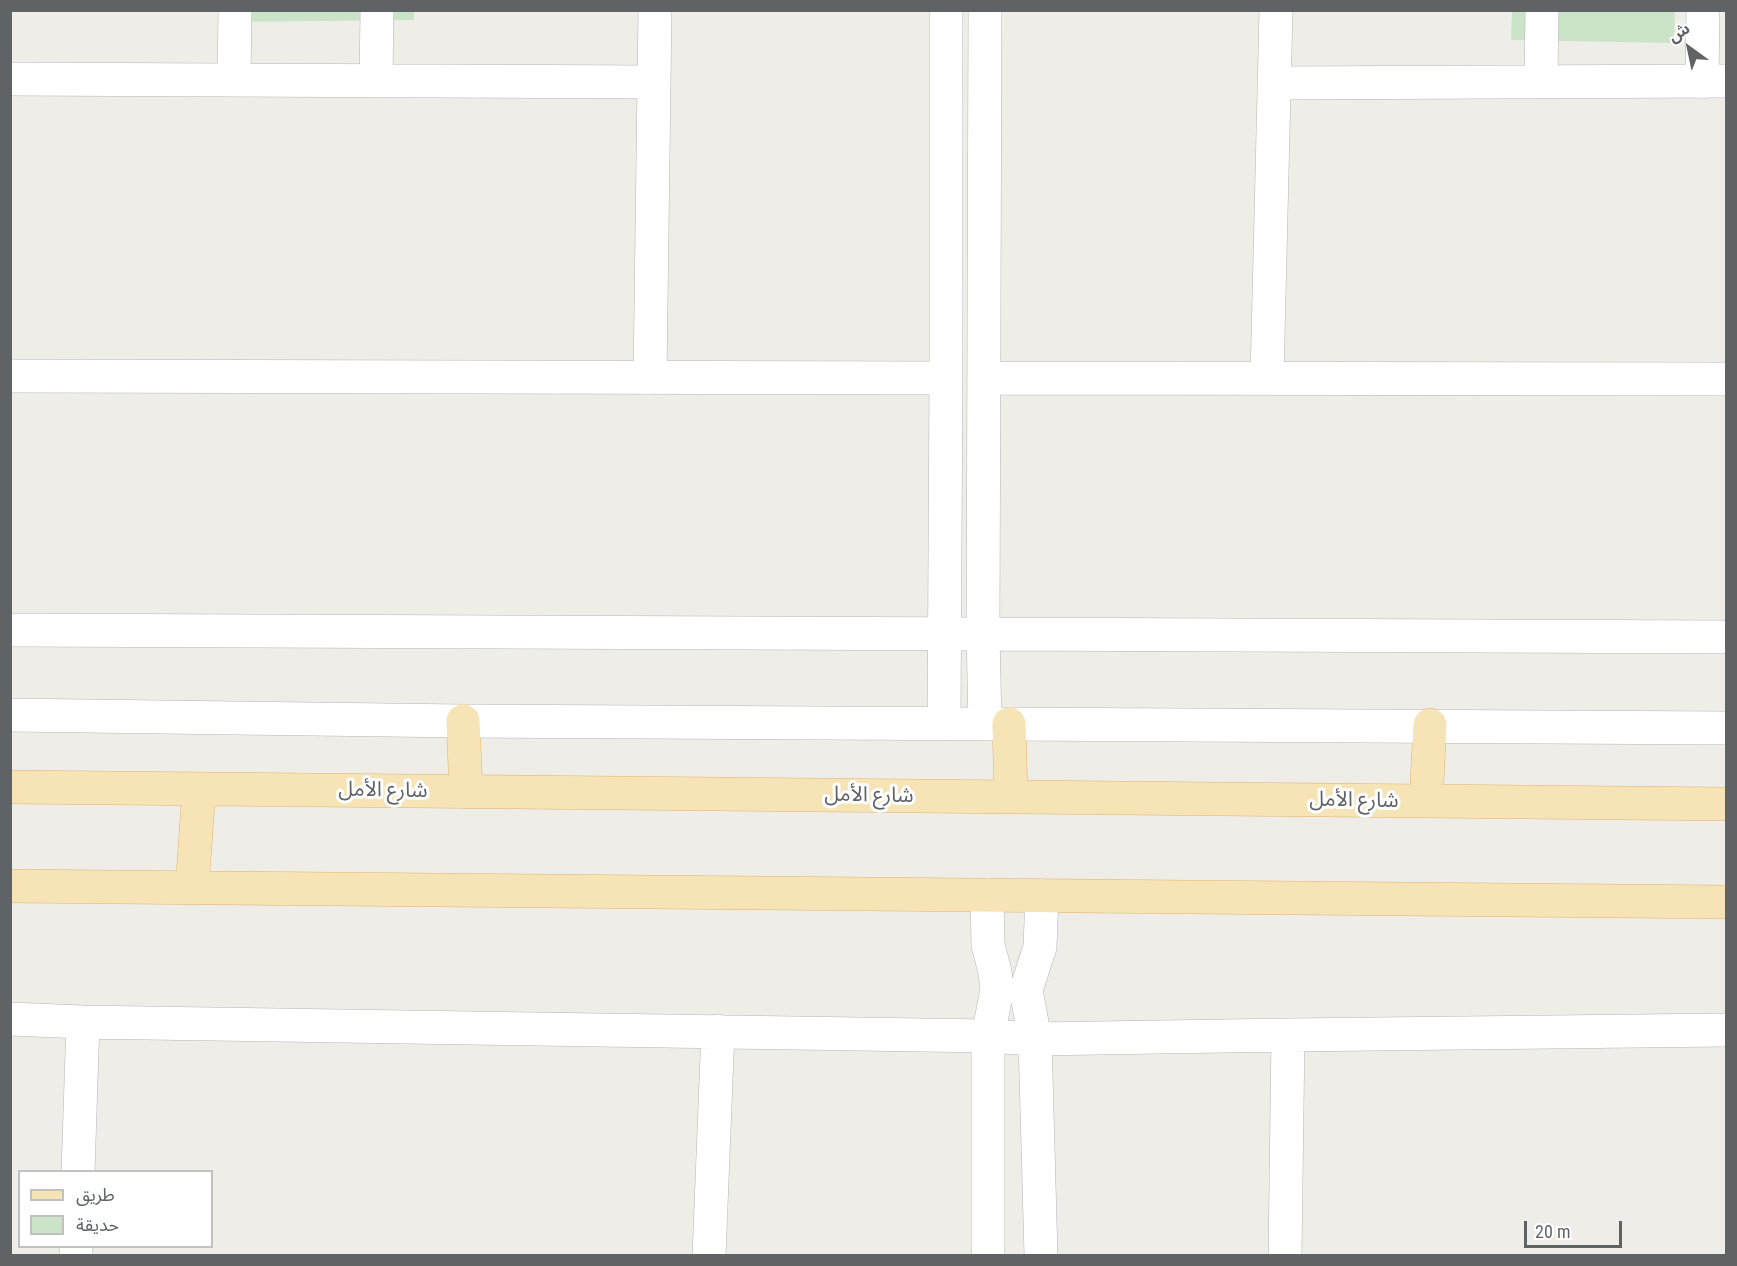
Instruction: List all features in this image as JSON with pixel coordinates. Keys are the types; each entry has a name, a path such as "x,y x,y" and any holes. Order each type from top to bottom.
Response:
{"main road":[{"path":"463,721 466,792"},
{"path":"997,724 1011,797"},
{"path":"1426,801 1430,725"},
{"name":"شارع الأمل","path":"10,787 1726,804"},
{"path":"192,888 199,789"},
{"path":"10,886 1726,902"}],"street":[{"path":"234,80 235,10"},
{"path":"376,81 377,10"},
{"path":"650,378 655,10"},
{"path":"944,723 946,10"},
{"path":"985,10 983,634 997,724"},
{"path":"1267,378 1276,10"},
{"path":"1541,82 1542,10"},
{"path":"1275,83 1714,82 1703,10"},
{"path":"10,79 654,81"},
{"path":"10,376 946,378"},
{"path":"984,378 1726,379"},
{"path":"10,630 1726,637"},
{"path":"10,716 463,721 1726,728"},
{"path":"987,896 988,945 997,990 988,1036 988,1256"},
{"path":"1041,1256 1035,1039 1026,990 1040,946 1042,896"},
{"path":"10,1019 988,1036 1035,1039 1726,1030"},
{"path":"78,1170 83,1022"},
{"path":"709,1256 718,1031"},
{"path":"1285,1256 1288,1035"}],"green space":[{"path":"414,10 414,20 218,22 218,11"},
{"path":"1512,11 1675,11 1674,43 1511,40"}]}
